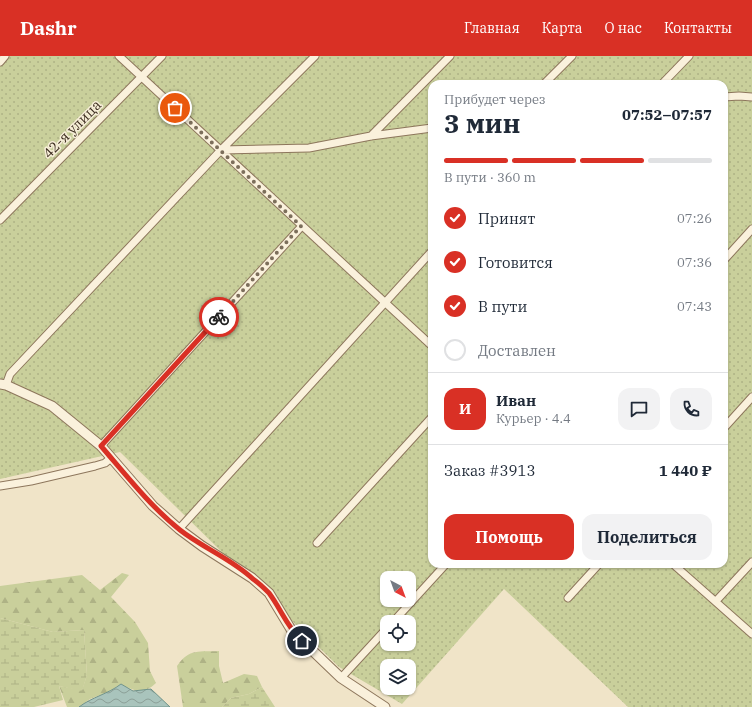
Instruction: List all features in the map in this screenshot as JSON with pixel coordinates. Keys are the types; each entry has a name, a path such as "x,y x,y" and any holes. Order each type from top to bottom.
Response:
{"street":[{"path":"0,62 6,56"},
{"path":"119,56 428,342"},
{"name":"42-я улица","path":"0,220 162,56"},
{"path":"315,56 221,150 10,374 3,384 52,406 101,446 153,506 178,529 252,578 269,593 292,631 341,678 385,707"},
{"path":"371,136 450,56"},
{"path":"548,80 572,56"},
{"path":"666,80 690,56"},
{"path":"728,97 752,97"},
{"path":"221,150 309,148 371,136 428,129"},
{"path":"101,446 301,226"},
{"path":"728,256 752,229"},
{"path":"178,529 428,254"},
{"path":"728,424 752,397"},
{"path":"317,543 428,421"},
{"path":"0,486 31,481 95,466 105,463 111,458"},
{"path":"716,601 752,562"},
{"path":"399,615 442,568"},
{"path":"568,598 595,568"},
{"path":"678,568 752,634"},
{"path":"341,678 380,636"}],"green space":[{"path":"0,56 752,56 752,707 628,707 504,589 416,688 416,659 380,659 380,691 339,667 120,452 0,479"},
{"path":"122,573 129,575 111,597 135,622 148,643 150,671 156,683 148,689 139,691 130,689 121,684 108,692 90,699 79,707 67,707 59,686 82,690 87,675 84,630 53,632 0,618 0,586 82,575 100,590"},
{"path":"0,618 53,632 84,630 87,675 82,691 59,686 63,700 34,707 0,707"},
{"path":"219,651 219,666 223,683 244,674 257,676 262,687 249,694 231,698 222,707 183,707 177,666 186,656 195,652"},
{"path":"262,687 275,707 222,707 231,698 249,694"},
{"path":"387,695 410,695 402,704"}],"water":[{"path":"121,684 133,691 151,689 170,707 79,707"}],"way so far":[{"path":"175,108 301,226 219,317"}],"route":[{"path":"219,317 101,446 153,506 178,529 202,546 238,567 269,593 292,631 302,641"}]}
